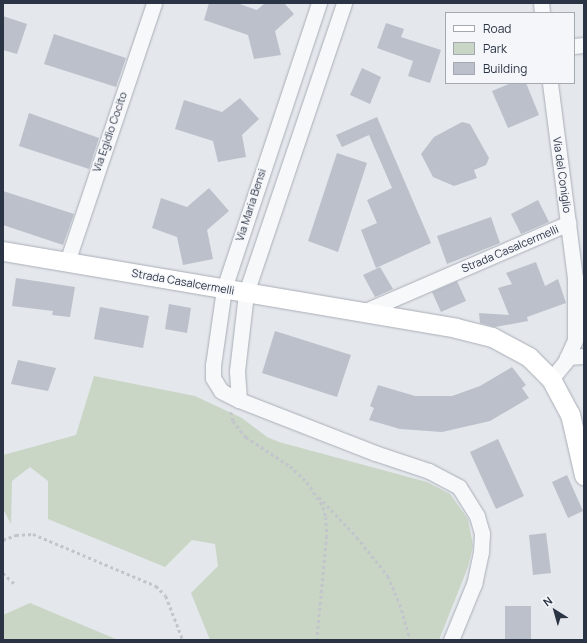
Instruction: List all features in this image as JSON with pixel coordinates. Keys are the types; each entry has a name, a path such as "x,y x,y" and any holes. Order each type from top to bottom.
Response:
{"main road":[{"name":"Strada Casalcermelli","path":"3,251 456,328 492,337 529,357 551,379 570,414 584,475"}],"street":[{"name":"Via Egidio Cocito","path":"67,262 154,3"},
{"name":"Via Maria Bensi","path":"221,392 213,378 212,365 224,289 319,3"},
{"path":"239,400 237,372 246,292 344,3"},
{"name":"Via del Coniglio","path":"550,84 575,276 575,340 567,357 551,379"},
{"name":"Strada Casalcermelli","path":"363,312 569,223"},
{"path":"567,357 584,356"},
{"path":"221,392 375,453 429,471 459,487 477,516 482,533 481,552 474,584 451,640"}],"path":[{"path":"221,392 230,401 231,418 242,432 256,445 290,466 357,537 388,576 400,604 410,640"},
{"path":"314,491 323,507 327,525 317,640"},
{"path":"3,540 16,535 33,534 156,586 166,596 183,640"},
{"path":"3,573 15,584"}],"green space":[{"path":"94,376 195,396 242,418 267,437 279,442 427,482 450,494 468,519 473,546 468,567 439,640 210,640 191,593 218,566 215,544 192,540 165,567 48,519 48,481 30,467 12,481 11,524 3,509 3,455 76,435"},
{"path":"30,603 118,640 3,640 3,615"}],"building":[{"path":"209,3 237,3 257,10 265,3 284,3 294,14 275,31 281,55 254,59 248,35 204,20"},
{"path":"3,16 27,24 17,54 3,50"},
{"path":"386,23 404,29 401,37 441,50 430,83 408,76 413,61 377,48"},
{"path":"54,34 126,58 116,87 44,64"},
{"path":"362,68 381,77 370,104 350,95"},
{"path":"509,84 526,84 539,115 508,128 492,91"},
{"path":"240,98 259,119 242,135 246,157 218,162 213,141 175,129 184,100 222,112"},
{"path":"29,113 99,138 89,169 19,146"},
{"path":"377,117 431,243 376,268 361,230 377,223 367,200 392,188 369,135 342,147 336,135"},
{"path":"462,122 470,124 489,158 486,165 474,170 477,178 454,186 433,177 421,154 434,137"},
{"path":"337,153 367,163 338,252 308,241"},
{"path":"209,188 229,211 207,230 213,259 183,265 177,237 152,228 161,198 187,207"},
{"path":"3,191 74,214 63,245 3,225"},
{"path":"538,200 549,222 521,234 511,214"},
{"path":"491,217 500,243 447,264 437,236"},
{"path":"536,262 545,286 558,279 566,303 527,317 528,321 495,327 480,323 479,313 509,315 498,288 512,284 506,273"},
{"path":"380,267 393,289 375,297 363,275"},
{"path":"16,278 75,287 70,317 52,315 53,311 12,306"},
{"path":"457,281 466,301 441,312 432,292"},
{"path":"169,304 191,308 187,333 165,329"},
{"path":"100,307 149,316 143,348 94,339"},
{"path":"275,331 351,355 337,397 262,373"},
{"path":"18,360 56,368 48,391 11,384"},
{"path":"512,367 526,385 522,388 529,398 490,421 442,432 400,429 369,420 374,408 370,406 378,385 415,396 452,396 480,386"},
{"path":"498,439 524,496 496,509 470,452"},
{"path":"567,475 583,511 568,518 552,482"},
{"path":"546,533 551,573 533,575 529,535"},
{"path":"505,606 531,606 531,640 505,640"}]}
